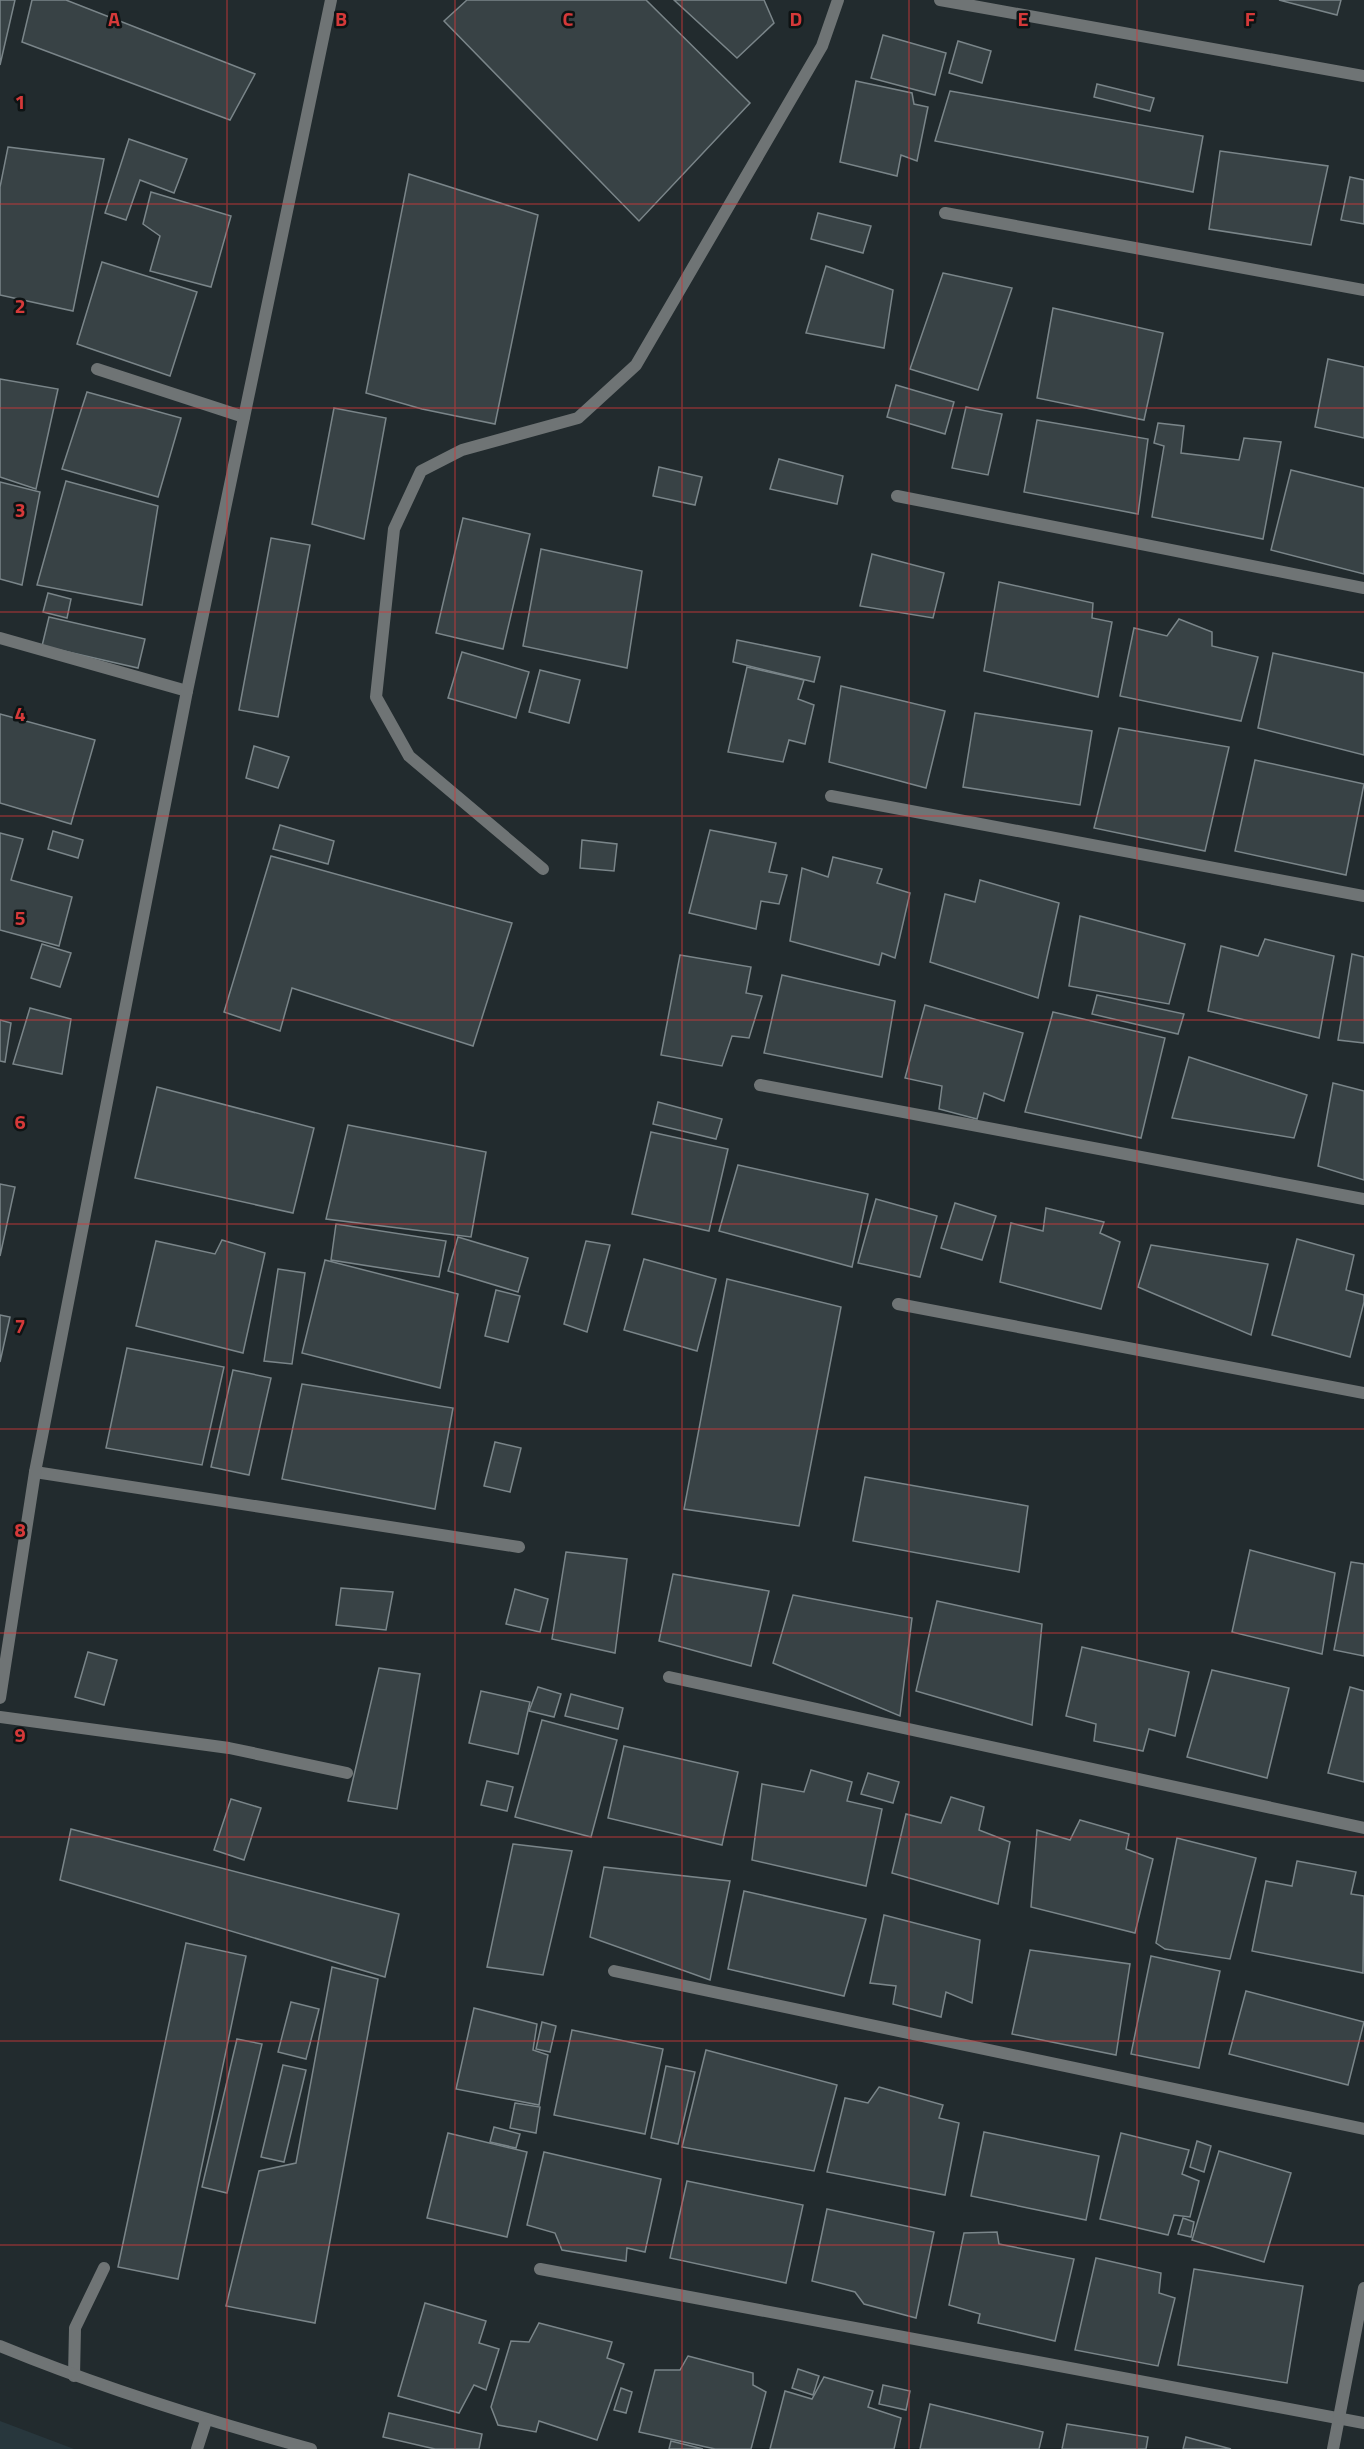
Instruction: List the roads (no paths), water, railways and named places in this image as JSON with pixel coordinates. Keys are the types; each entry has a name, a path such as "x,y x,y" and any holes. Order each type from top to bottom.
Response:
{"street":[{"path":"0,1698 35,1472 188,691 331,0"},
{"path":"543,868 409,756 376,697 394,528 421,471 462,450 578,418 636,365 822,46 838,0"},
{"path":"940,0 1364,76"},
{"path":"945,213 1364,290"},
{"path":"97,369 244,417"},
{"path":"897,496 1364,588"},
{"path":"0,638 188,691"},
{"path":"831,796 1364,896"},
{"path":"760,1084 1364,1199"},
{"path":"898,1304 1364,1393"},
{"path":"35,1472 519,1547"},
{"path":"669,1677 1364,1828"},
{"path":"0,1717 229,1748 347,1773"},
{"path":"614,1971 1364,2129"},
{"path":"74,2376 75,2328 104,2268"},
{"path":"540,2269 1364,2423"},
{"path":"1334,2449 1364,2288"},
{"path":"0,2346 74,2376 206,2421 311,2449"},
{"path":"197,2449 206,2421"}]}
